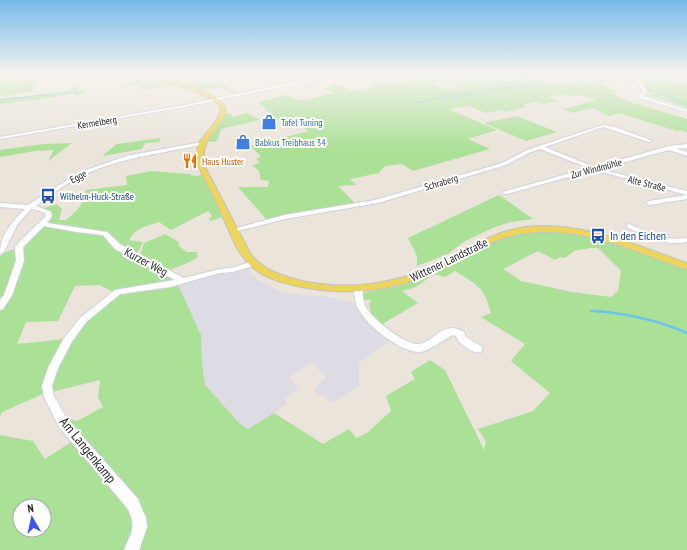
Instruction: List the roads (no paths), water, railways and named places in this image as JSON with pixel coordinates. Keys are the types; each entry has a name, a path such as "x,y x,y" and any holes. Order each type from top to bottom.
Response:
{"main road":[{"path":"201,145 222,116 223,106 214,99"},
{"name":"Wittener Landstraße","path":"201,145 199,157 201,165 242,248 253,263 282,279 306,286 333,289 358,289 394,284 417,277 495,238 515,232 533,229 564,230 598,236 687,266"}],"street":[{"name":"Kermelberg","path":"0,138 122,118 223,99"},
{"path":"646,99 687,111"},
{"name":"Schraberg","path":"234,230 285,217 376,202 504,164 529,151 603,126 614,128 641,139 651,141"},
{"name":"Egge","path":"0,252 12,227 30,207 66,183 94,168 135,155 201,145"},
{"name":"Zur Windmühle","path":"505,193 669,148 687,146"},
{"name":"Alte Straße","path":"540,147 592,168 687,193"},
{"path":"669,148 687,154"},
{"path":"649,203 687,197"},
{"path":"0,205 30,207 44,210 48,212 49,216 43,224 26,238 19,247 20,261 8,295 0,307"},
{"name":"Kurzer Weg","path":"43,224 105,233 118,247 183,281"},
{"path":"629,226 662,241 671,242 687,240"},
{"path":"183,281 220,271 233,270 253,263"},
{"name":"Am Langenkamp","path":"130,550 139,534 141,519 136,509 63,423 49,397 47,386 53,368 76,327 82,320 115,294 123,291 183,281"},
{"path":"358,289 364,312 378,327 409,347 416,349 421,348 453,331 461,334 461,339 478,349"}],"waterway":[{"path":"0,100 12,99"},
{"path":"416,103 435,99"},
{"path":"671,99 687,104"},
{"path":"591,311 601,312"},
{"path":"597,311 601,312"},
{"path":"601,312 609,312"},
{"path":"601,312 643,318 665,324 687,333"}],"place":[{"name":"Tafel Tuning","path":"269,122"},
{"name":"Babkus Treibhaus 34","path":"243,142"},
{"name":"Haus Huster","path":"190,161"},
{"name":"Wilhelm-Huck-Straße","path":"48,196"},
{"name":"In den Eichen","path":"598,236"}]}
